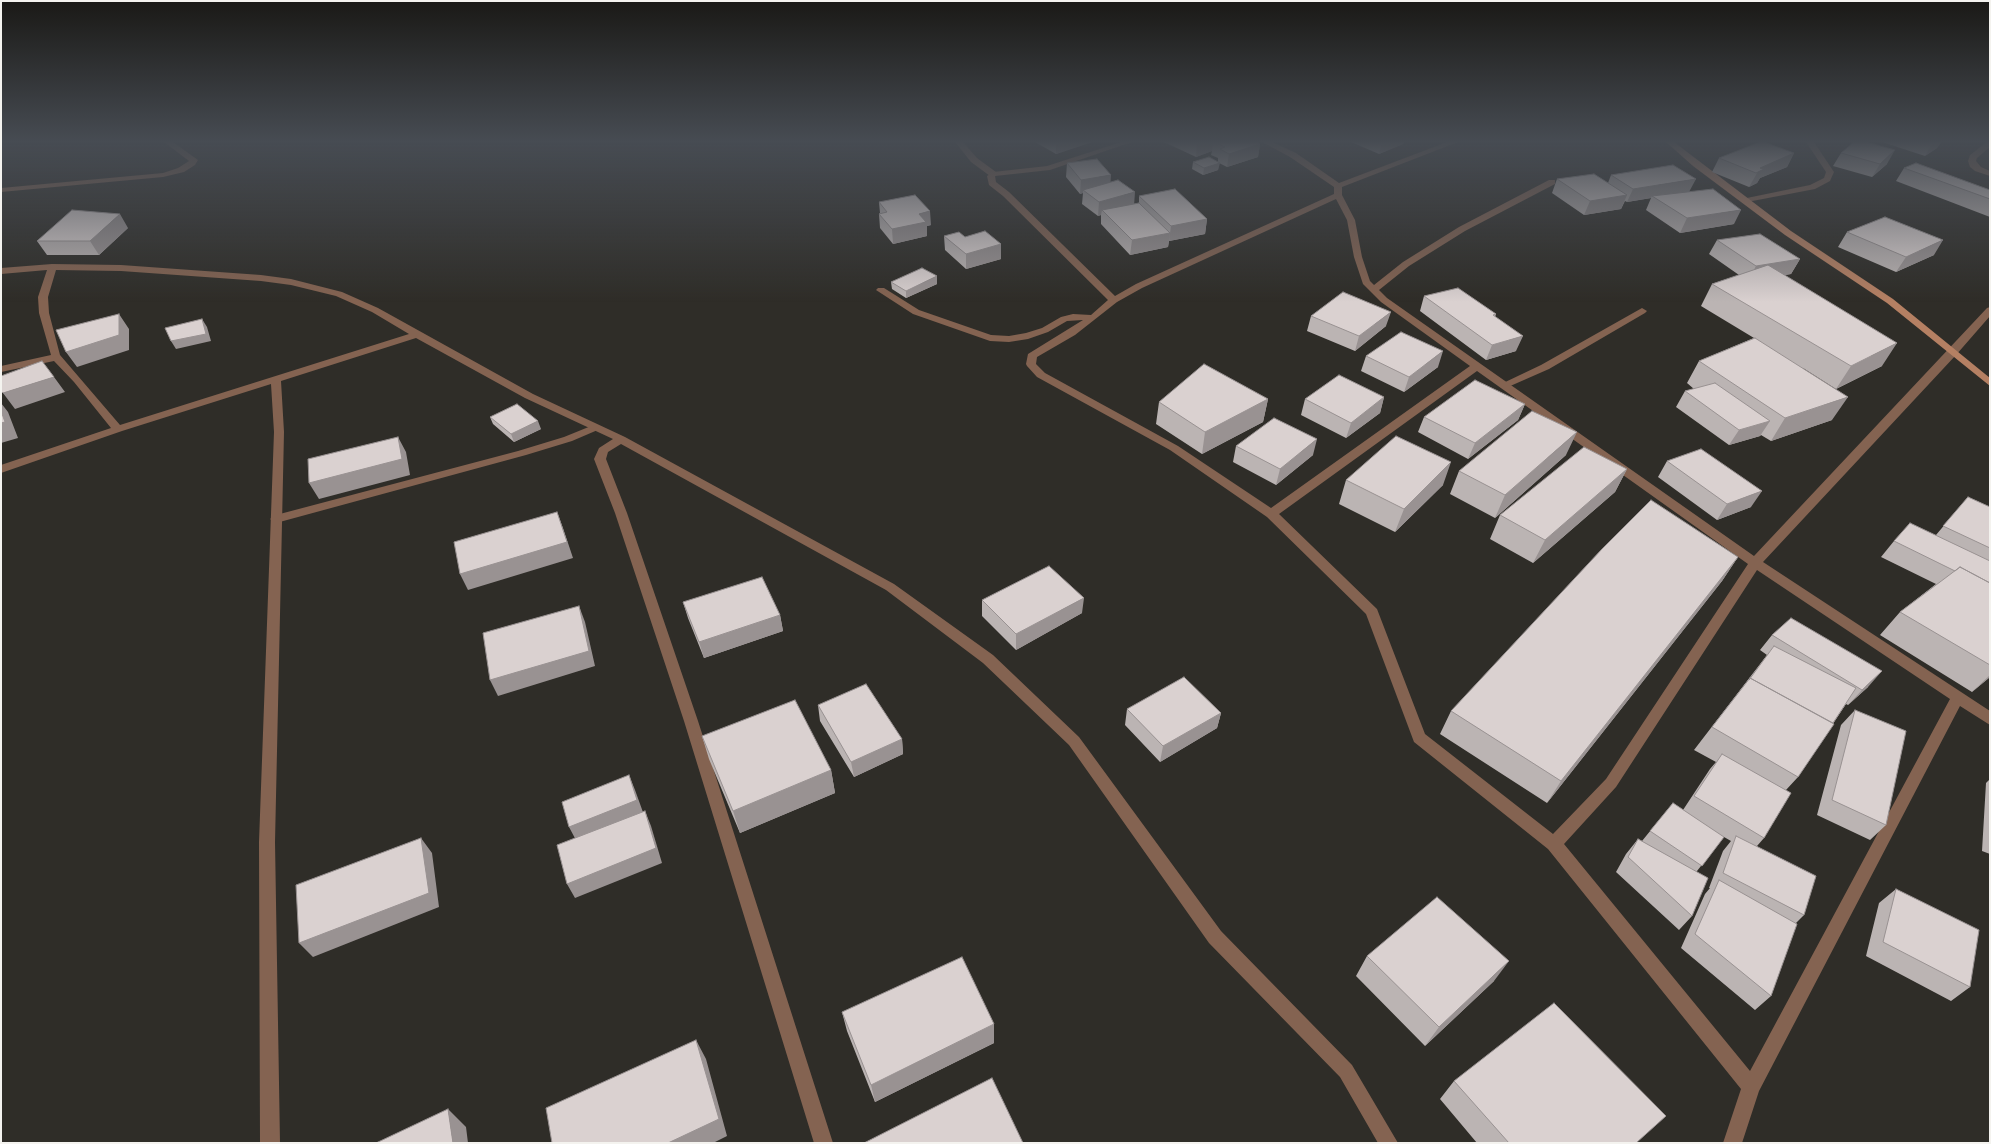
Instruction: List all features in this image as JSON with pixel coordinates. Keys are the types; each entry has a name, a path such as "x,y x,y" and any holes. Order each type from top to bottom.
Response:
{"street":[{"path":"1007,195 1114,300"},
{"path":"1327,195 1139,286 1114,300 1093,318 1032,356 1031,364 1041,375 1174,448 1271,514 1372,612 1419,738 1554,844 1752,1086"},
{"path":"1340,195 1351,220 1358,257 1366,282 1384,300 1755,563 1990,719"},
{"path":"1374,290 1406,264 1454,234 1527,195"},
{"path":"1738,195 1788,233 1890,301 1990,383"},
{"path":"1745,201 1770,195"},
{"path":"52,267 43,297 44,313 57,357 118,429"},
{"path":"1,271 52,267 121,268 261,278 318,288 358,301 416,335 529,396 621,439 890,587 988,659 1074,741 1215,937 1346,1071 1389,1143"},
{"path":"881,290 923,315 975,335 990,338 1009,339 1028,336 1064,320 1080,317 1093,318"},
{"path":"1554,844 1611,783 1755,563 1990,310"},
{"path":"1504,385 1544,367 1642,311"},
{"path":"2,470 118,429 416,335"},
{"path":"1,368 57,357"},
{"path":"1271,514 1477,366"},
{"path":"270,1143 267,842 279,432 276,380"},
{"path":"276,519 522,453 568,439 596,427"},
{"path":"621,439 603,450 600,459 621,514 691,721 824,1143"},
{"path":"1732,1143 1752,1086 1958,697"}],"building":[{"path":"915,195 930,211 919,214 926,222 892,229 879,214 887,212 879,202"},
{"path":"1090,195 1123,195 1099,202"},
{"path":"1182,195 1207,219 1171,226 1139,196"},
{"path":"1582,195 1625,195 1590,201"},
{"path":"1722,195 1741,210 1687,218 1652,196"},
{"path":"1980,195 1990,195 1990,199"},
{"path":"1139,203 1170,233 1132,240 1102,210"},
{"path":"72,210 120,214 90,241 37,241"},
{"path":"1885,217 1943,240 1906,257 1847,232"},
{"path":"985,231 1001,244 966,254 944,236 959,232 965,237"},
{"path":"1760,234 1800,259 1756,266 1717,240"},
{"path":"1768,265 1897,343 1851,366 1712,284"},
{"path":"922,268 937,276 906,291 891,282"},
{"path":"1458,288 1496,314 1493,315 1523,336 1492,345 1424,296"},
{"path":"1343,292 1391,312 1359,336 1311,316"},
{"path":"119,314 119,335 66,352 56,330"},
{"path":"202,319 206,334 171,341 165,328"},
{"path":"1401,332 1443,351 1409,377 1366,356"},
{"path":"1755,338 1848,397 1785,418 1699,361"},
{"path":"42,361 54,377 3,393 1,391 1,376"},
{"path":"1204,364 1268,399 1205,432 1159,402"},
{"path":"1339,375 1384,397 1351,423 1305,399"},
{"path":"1475,380 1525,404 1475,443 1424,417"},
{"path":"1715,383 1770,421 1739,430 1685,391"},
{"path":"517,404 538,421 511,434 490,417"},
{"path":"1,411 5,422 1,423"},
{"path":"1532,411 1577,432 1505,495 1459,471"},
{"path":"1274,418 1317,439 1280,469 1236,446"},
{"path":"1396,436 1451,462 1404,509 1346,480"},
{"path":"398,437 402,459 309,483 308,459"},
{"path":"1584,447 1627,469 1545,540 1500,515"},
{"path":"1701,449 1762,491 1727,504 1667,461"},
{"path":"1968,497 1990,507 1990,548 1943,526"},
{"path":"1651,500 1738,557 1561,781 1451,711 1602,549"},
{"path":"557,512 567,542 460,574 454,542"},
{"path":"1910,523 1990,561 1990,583 1960,567 1955,571 1894,541"},
{"path":"1049,566 1084,598 1016,634 982,600"},
{"path":"1960,567 1990,583 1990,665 1900,612"},
{"path":"762,577 780,615 699,642 683,602"},
{"path":"579,606 589,651 490,680 483,633"},
{"path":"1791,618 1882,671 1862,690 1772,635"},
{"path":"1774,646 1856,688 1833,723 1750,678"},
{"path":"1184,677 1221,713 1163,746 1127,709"},
{"path":"1750,678 1834,724 1798,777 1712,727"},
{"path":"866,684 902,739 851,762 818,705"},
{"path":"795,700 831,770 733,811 702,736"},
{"path":"1855,710 1906,731 1886,825 1832,800"},
{"path":"1722,754 1791,793 1764,838 1694,796"},
{"path":"629,775 637,800 569,827 562,802"},
{"path":"1673,803 1724,837 1702,866 1650,831"},
{"path":"645,811 656,848 567,884 557,845"},
{"path":"1736,836 1816,876 1804,915 1723,873"},
{"path":"421,838 429,893 299,943 296,885"},
{"path":"1638,839 1708,878 1692,916 1628,857"},
{"path":"1719,880 1797,924 1771,996 1695,934"},
{"path":"1896,889 1979,930 1970,987 1883,942"},
{"path":"1437,897 1509,961 1439,1027 1367,956"},
{"path":"962,957 994,1024 871,1085 842,1012"},
{"path":"1554,1003 1666,1116 1636,1143 1509,1143 1454,1081"},
{"path":"696,1040 719,1119 668,1143 552,1143 546,1108"},
{"path":"992,1078 1023,1143 864,1143"},
{"path":"448,1109 453,1143 376,1143"}]}
